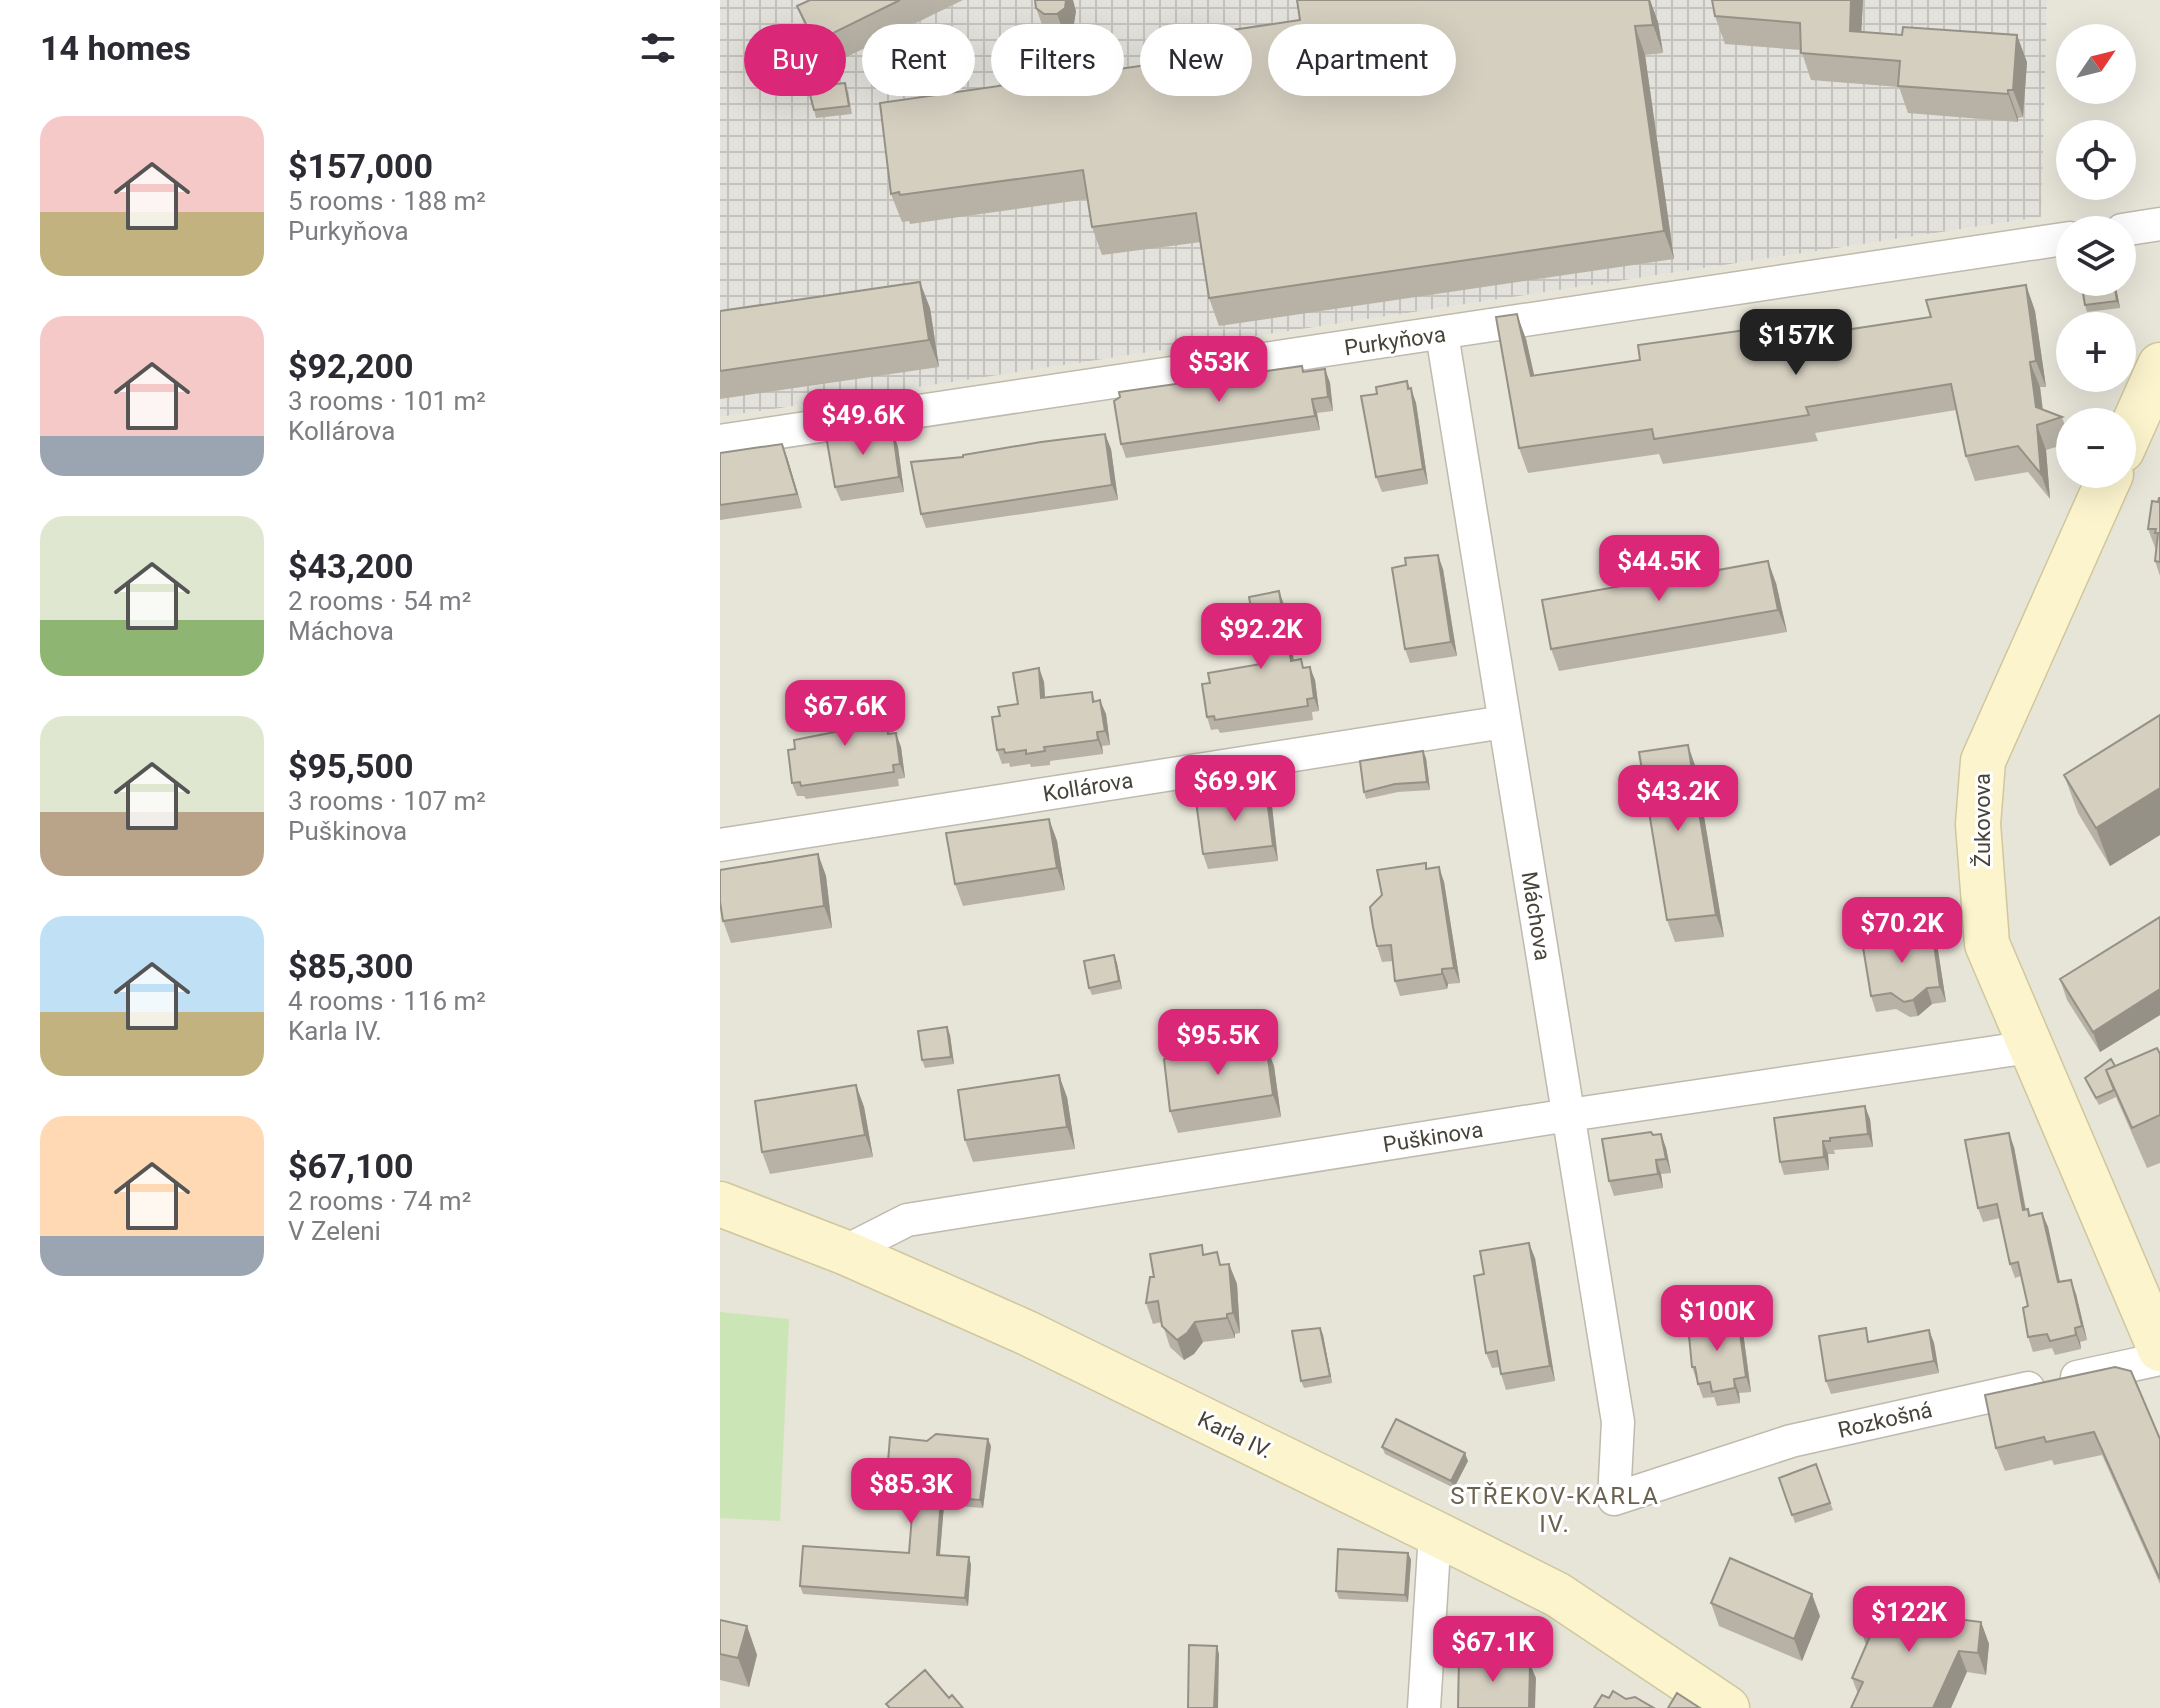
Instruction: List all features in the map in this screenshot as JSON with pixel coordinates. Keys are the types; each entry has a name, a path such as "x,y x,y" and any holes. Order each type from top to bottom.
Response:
{"street":[{"path":"2136,228 2160,224"},
{"name":"Purkyňova","path":"720,441 2056,240"},
{"name":"Máchova","path":"1442,334 1618,1422 1614,1499"},
{"path":"2136,419 2160,365"},
{"name":"Žukovova","path":"2105,488 1983,761 1978,824 1987,944 2160,1349"},
{"name":"Kollárova","path":"720,845 1504,722"},
{"name":"Puškinova","path":"844,1252 907,1220 1569,1115 2030,1047"},
{"name":"Karla IV.","path":"720,1204 844,1252 1027,1333 1435,1533 1558,1595 1727,1708"},
{"name":"Rozkošná","path":"1614,1499 1791,1441 2160,1359"},
{"path":"1424,1708 1435,1533"}],"shaded area":[{"path":"720,0 2047,0 2041,217 720,417"},
{"path":"2047,0 2160,0 2160,1708 720,1708 720,417 2040,217"}],"green space":[{"path":"720,1312 789,1319 780,1521 720,1518"}],"building":[{"path":"810,0 900,0 846,27 846,24 806,24 797,6"},
{"path":"1035,0 1066,0 1065,8 1057,14 1044,14 1036,8"},
{"path":"1297,0 1649,0 1653,25 1635,26 1664,231 1209,298 1196,213 1092,227 1083,170 891,194 880,103 929,96 975,96 975,89 991,87 991,96 1124,96 1124,68 1140,66 1140,96 1252,96 1252,27 1268,25 1268,96 1456,96 1456,24 1273,24 1300,20"},
{"path":"1712,0 1851,0 1850,31 1902,35 1903,27 2017,35 2013,90 2008,90 2008,94 1898,86 1900,61 1801,53 1800,23 1715,16"},
{"path":"846,89 849,106 814,110 810,96 846,96"},
{"path":"920,282 929,340 720,371 720,311"},
{"path":"2026,285 2036,361 2030,362 2036,407 2056,415 2056,419 2037,425 2041,474 2018,446 1966,456 1951,384 1806,407 1809,415 1654,439 1652,429 1519,448 1496,317 1517,314 1531,376 1640,360 1638,345 1796,323 1799,337 1931,317 1926,300"},
{"path":"2083,296 2116,296 2117,301 2085,305"},
{"path":"1302,366 1303,372 1325,369 1328,397 1312,399 1315,416 1121,444 1114,401 1120,397 1119,392"},
{"path":"1407,381 1408,389 1411,388 1423,469 1376,477 1361,396 1377,394 1376,387"},
{"path":"887,427 888,433 893,432 899,477 835,487 826,436"},
{"path":"1105,434 1112,485 921,514 911,462 963,457"},
{"path":"782,444 797,494 720,505 720,453"},
{"path":"2159,498 2160,562 2155,561 2158,533 2155,533 2156,529 2148,529 2152,501 2158,502"},
{"path":"1438,555 1451,642 1405,649 1392,568 1406,565 1405,558"},
{"path":"1768,561 1778,610 1551,649 1542,600 1627,585 1625,573 1682,564 1685,576"},
{"path":"1279,591 1291,661 1301,659 1303,668 1310,667 1314,698 1307,699 1308,706 1215,720 1214,716 1207,717 1202,684 1210,683 1208,673 1261,664 1249,597"},
{"path":"1039,668 1041,698 1092,692 1093,702 1100,700 1105,731 1097,732 1098,740 1044,747 1045,751 1026,754 1026,750 1005,753 1004,749 997,750 992,717 1000,716 998,707 1018,704 1013,673"},
{"path":"861,691 866,728 887,725 888,734 896,733 900,764 893,765 894,772 801,786 800,782 792,783 788,750 795,749 794,740 840,731 835,694"},
{"path":"2160,715 2160,788 2096,828 2064,775"},
{"path":"1688,745 1716,915 1667,920 1639,752"},
{"path":"1423,751 1427,782 1395,784 1364,792 1360,761"},
{"path":"1266,791 1273,846 1203,854 1196,801"},
{"path":"1049,819 1057,868 955,884 946,833"},
{"path":"818,854 824,906 723,921 720,870"},
{"path":"1426,863 1426,869 1439,867 1454,968 1442,969 1442,974 1395,981 1391,945 1377,946 1373,927 1370,907 1382,895 1377,870"},
{"path":"2160,917 2160,989 2093,1032 2060,979"},
{"path":"1932,929 1940,987 1927,988 1913,1000 1904,1002 1891,993 1871,996 1862,941"},
{"path":"1114,955 1119,981 1089,988 1084,961"},
{"path":"947,1027 951,1057 922,1060 918,1031"},
{"path":"1266,1044 1273,1095 1170,1111 1164,1059"},
{"path":"2157,1048 2160,1054 2160,1115 2132,1128 2106,1070"},
{"path":"2111,1059 2115,1066 2106,1070 2114,1090 2096,1098 2085,1078"},
{"path":"1059,1075 1067,1127 965,1140 958,1090"},
{"path":"856,1085 865,1135 762,1152 755,1101"},
{"path":"1865,1106 1868,1134 1823,1141 1824,1157 1780,1162 1774,1118"},
{"path":"1651,1132 1653,1135 1661,1134 1666,1159 1656,1160 1658,1174 1609,1181 1602,1139"},
{"path":"2009,1133 2023,1210 2028,1209 2029,1216 2042,1213 2058,1282 2071,1280 2082,1326 2075,1328 2076,1335 2050,1341 2047,1334 2028,1337 2023,1308 2028,1306 2018,1262 2010,1264 1997,1204 1978,1208 1965,1140"},
{"path":"1529,1243 1550,1366 1501,1374 1497,1351 1486,1353 1474,1276 1484,1274 1480,1251"},
{"path":"1202,1245 1203,1255 1217,1252 1220,1265 1229,1264 1233,1313 1227,1314 1227,1318 1195,1322 1177,1340 1162,1326 1158,1301 1146,1303 1150,1277 1154,1277 1150,1254"},
{"path":"1738,1318 1746,1377 1734,1379 1735,1388 1712,1392 1710,1382 1698,1384 1695,1367 1692,1367 1688,1325"},
{"path":"1320,1328 1330,1376 1301,1381 1292,1331"},
{"path":"1866,1328 1868,1342 1929,1330 1934,1361 1826,1381 1819,1336"},
{"path":"2115,1367 2131,1371 2160,1439 2160,1579 2094,1432 2046,1442 2044,1437 1996,1448 1985,1395"},
{"path":"1396,1419 1465,1453 1451,1481 1382,1447"},
{"path":"936,1434 988,1439 980,1500 941,1497 937,1555 969,1557 965,1598 800,1586 803,1546 909,1553 914,1490 901,1489 904,1464 888,1462 890,1437 927,1441"},
{"path":"1816,1464 1830,1503 1792,1515 1779,1478"},
{"path":"1338,1549 1408,1553 1405,1595 1336,1591"},
{"path":"1730,1558 1812,1594 1794,1639 1711,1603"},
{"path":"1879,1589 1949,1618 1981,1622 1978,1653 1959,1651 1933,1708 1851,1708 1863,1682 1852,1678 1871,1634 1861,1630"},
{"path":"720,1620 747,1626 738,1658 720,1654"},
{"path":"1189,1645 1217,1646 1214,1708 1188,1708"},
{"path":"1459,1657 1501,1657 1505,1663 1530,1664 1529,1708 1458,1708"},
{"path":"925,1670 949,1698 952,1695 963,1708 890,1708 886,1704"},
{"path":"1613,1691 1626,1699 1635,1697 1654,1708 1594,1708 1602,1695 1609,1698"},
{"path":"1677,1693 1700,1708 1668,1708"}],"district":[{"name":"STŘEKOV-KARLA IV.","path":"1555,1510"}]}
